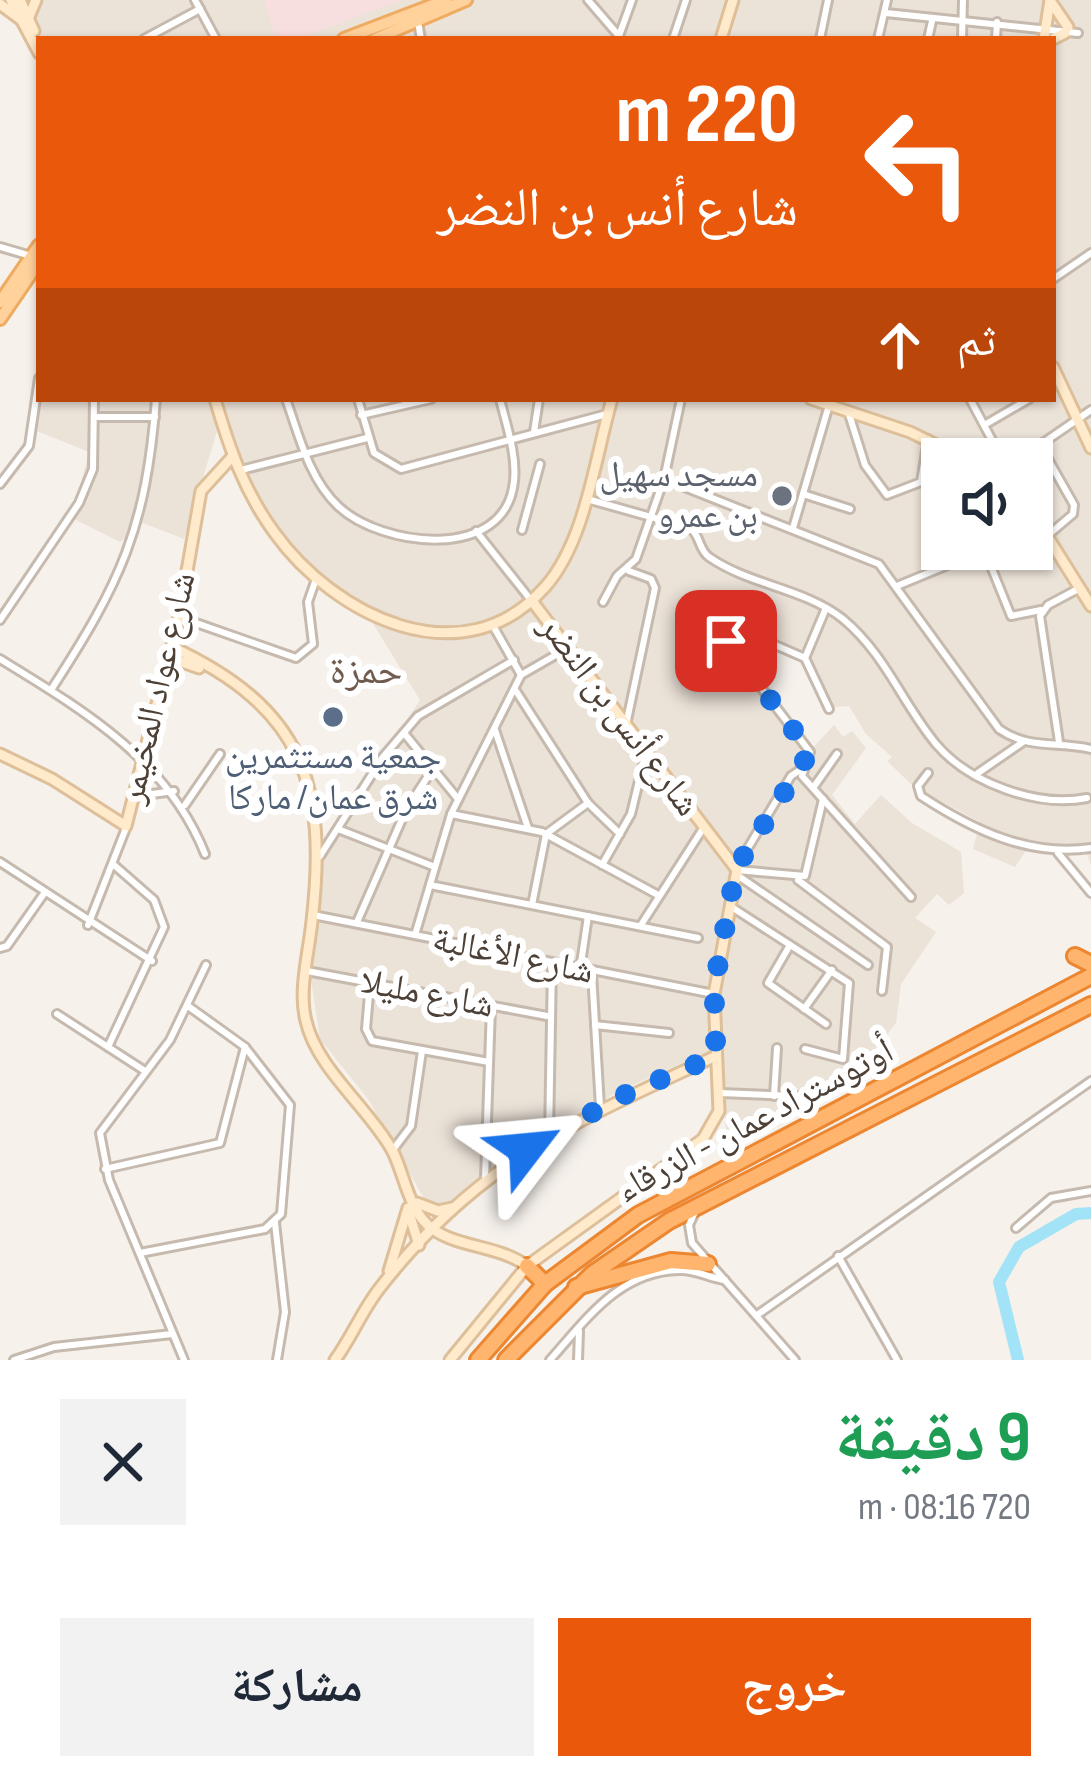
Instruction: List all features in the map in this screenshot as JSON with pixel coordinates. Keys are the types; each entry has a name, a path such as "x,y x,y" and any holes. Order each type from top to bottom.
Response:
{"highway":[{"path":"1075,956 1091,964"},
{"name":"أوتوستراد عمان - الزرقاء","path":"478,1360 545,1284 664,1199 1091,976"},
{"name":"أوتوستراد عمان - الزرقاء","path":"506,1360 576,1287 628,1247 698,1205 1091,1005"},
{"path":"576,1287 670,1261 708,1264"},
{"path":"527,1266 545,1284"}],"main road":[{"path":"381,36 446,0"},
{"path":"354,36 466,0"},
{"path":"0,302 35,260"},
{"path":"0,319 35,260"}],"street":[{"path":"16,0 36,45"},
{"path":"25,20 37,0"},
{"path":"195,0 214,36"},
{"path":"589,0 617,36"},
{"path":"618,36 632,0"},
{"path":"674,36 686,0"},
{"path":"722,36 734,0"},
{"path":"821,36 828,0"},
{"path":"879,36 887,0"},
{"path":"962,36 963,0"},
{"path":"1045,30 1050,0"},
{"path":"1050,0 1070,31"},
{"path":"0,4 25,20 36,37"},
{"path":"150,36 200,9"},
{"path":"886,13 932,21 997,22 1091,37"},
{"path":"416,17 420,36"},
{"path":"929,36 932,21"},
{"path":"996,36 997,22"},
{"path":"1056,38 1070,31"},
{"path":"0,247 35,260"},
{"path":"1056,277 1091,253"},
{"path":"1056,379 1091,448"},
{"path":"0,484 28,446 36,397"},
{"path":"0,620 79,503 93,469 94,402"},
{"path":"51,690 121,574 140,515 156,402"},
{"path":"216,402 240,475 274,533 316,579 356,607 415,632 448,634 492,624 532,601 566,556 611,402"},
{"path":"287,402 307,457 334,503 380,530 438,542 476,531 503,506 514,480 501,402"},
{"path":"359,402 367,438 379,460 401,469 608,414"},
{"path":"361,415 418,402"},
{"path":"534,432 538,402"},
{"path":"629,571 664,479 680,402"},
{"path":"793,528 822,402"},
{"path":"825,402 922,438"},
{"path":"972,402 991,438"},
{"path":"984,425 1024,402"},
{"path":"1049,438 1091,410"},
{"path":"848,411 865,465 886,495 921,482"},
{"path":"94,417 155,417"},
{"path":"213,474 240,475 367,438"},
{"name":"شارع عواد المخيمر","path":"88,925 136,796 179,616 201,491 232,457"},
{"path":"522,530 540,464"},
{"path":"1053,468 1074,505 1053,536"},
{"path":"664,479 873,560 897,586 999,729 1023,742 1059,742 1091,749"},
{"path":"514,480 534,487"},
{"path":"803,494 850,509"},
{"path":"584,498 695,531 709,557 826,608 874,649 938,746 978,773 1028,797 1052,802 1087,798"},
{"name":"شارع أنس بن النضر","path":"476,531 737,871"},
{"path":"1053,545 1091,606"},
{"path":"636,559 640,574"},
{"path":"897,586 936,570"},
{"path":"992,570 1011,616 1042,609 1080,588"},
{"path":"603,602 619,574 629,571 654,581 626,724"},
{"path":"179,616 296,658 313,644 308,602 316,579"},
{"path":"805,658 826,608"},
{"path":"1042,609 1041,633 1059,742"},
{"path":"718,620 805,658 829,709"},
{"path":"415,935 451,814 521,675 492,624"},
{"path":"450,1360 527,1266 703,1138 717,1118 714,994 737,871 791,776 810,758 808,748 726,641 728,624"},
{"path":"745,666 760,638"},
{"path":"521,675 568,648"},
{"path":"170,652 248,692 286,735 314,807 320,856 303,1001 309,1031 392,1151 419,1245"},
{"path":"0,659 142,757 184,806 205,854"},
{"path":"320,856 404,733 435,704 514,660"},
{"path":"516,691 588,803 620,834"},
{"path":"495,730 528,828"},
{"path":"404,733 458,799"},
{"path":"978,773 1023,742"},
{"path":"602,865 635,801 646,751"},
{"path":"0,754 52,779 126,826"},
{"path":"184,806 220,754"},
{"path":"813,788 837,754"},
{"path":"802,768 813,788 911,897"},
{"path":"357,922 388,849 432,770"},
{"path":"928,773 918,786 922,798 1009,841 1058,853 1091,848"},
{"path":"136,796 174,791"},
{"path":"798,880 807,873 823,799"},
{"path":"532,905 546,834 588,803"},
{"path":"451,814 546,834 658,895"},
{"path":"641,926 704,826"},
{"path":"336,829 435,867"},
{"path":"1058,853 1091,893"},
{"path":"0,862 88,925 152,962"},
{"path":"108,1047 152,962 164,927 161,910 114,865"},
{"path":"737,871 798,880 887,947 883,991"},
{"path":"737,871 868,965"},
{"path":"430,884 698,938"},
{"path":"0,948 7,946 44,895"},
{"path":"730,906 850,985 843,1058 836,1062 805,1049"},
{"name":"شارع الأغالبة","path":"313,915 714,994"},
{"path":"580,970 588,916"},
{"path":"790,944 767,981 826,1024"},
{"path":"549,1137 547,1016 552,964"},
{"path":"184,1360 99,1148 104,1121 170,1040 206,965"},
{"path":"804,1009 832,970"},
{"name":"شارع مليلا","path":"307,971 547,1016"},
{"path":"592,972 600,1107"},
{"path":"370,983 369,1038 489,1062"},
{"path":"187,1006 244,1047 280,1088 292,1115 286,1181 275,1223 285,1312 277,1360"},
{"path":"485,1179 491,1007"},
{"path":"57,1014 145,1071"},
{"path":"594,1025 669,1033"},
{"path":"105,1168 220,1143 244,1047"},
{"path":"774,1096 777,1048"},
{"path":"392,1151 411,1126 422,1051"},
{"path":"381,1286 485,1179 600,1107 716,1056"},
{"path":"757,1316 1091,1082"},
{"path":"718,1093 818,1097"},
{"path":"1016,1228 1051,1198 1091,1191"},
{"path":"409,1199 438,1211 457,1207"},
{"path":"409,1199 433,1230 527,1266"},
{"path":"337,1359 396,1256 409,1199"},
{"path":"698,1205 690,1237 708,1264 794,1360"},
{"path":"140,1253 275,1223"},
{"path":"838,1256 897,1360"},
{"path":"550,1360 600,1300 649,1276 683,1270 725,1280"},
{"path":"578,1360 579,1327"},
{"path":"15,1360 54,1347 172,1334"},
{"path":"54,1347 58,1360"}],"shaded area":[{"path":"2,0 1091,0 1091,865 1083,844 1025,852 1015,867 973,849 980,822 913,786 887,761 892,757 866,734 849,706 834,707 811,665 705,615 807,754 834,725 843,737 852,731 866,748 832,795 855,824 881,795 912,823 961,852 964,893 949,905 937,894 915,918 936,932 901,984 896,1023 865,1063 814,1090 758,1131 726,1130 718,1047 617,1092 497,1163 437,1222 368,1099 320,1039 310,973 325,842 420,700 369,617 295,558 250,490 219,425 184,539 143,523 120,542 72,518 89,452 32,429 36,397 36,402 1056,402 1056,36 36,36 36,50 18,13"},
{"path":"264,0 403,0 305,36 275,36"}],"waterway":[{"path":"1018,1360 999,1282 1019,1247 1076,1214 1091,1213"}],"place":[{"name":"مسجد سهيل بن عمرو","path":"782,496"},
{"name":"جمعية مستثمرين شرق عمان/ ماركا","path":"333,717"}],"district":[{"name":"حمزة","path":"366,671"}],"route":[{"path":"526,1149 628,1093 716,1056 714,987 736,868 791,776 810,758 726,641"}]}
